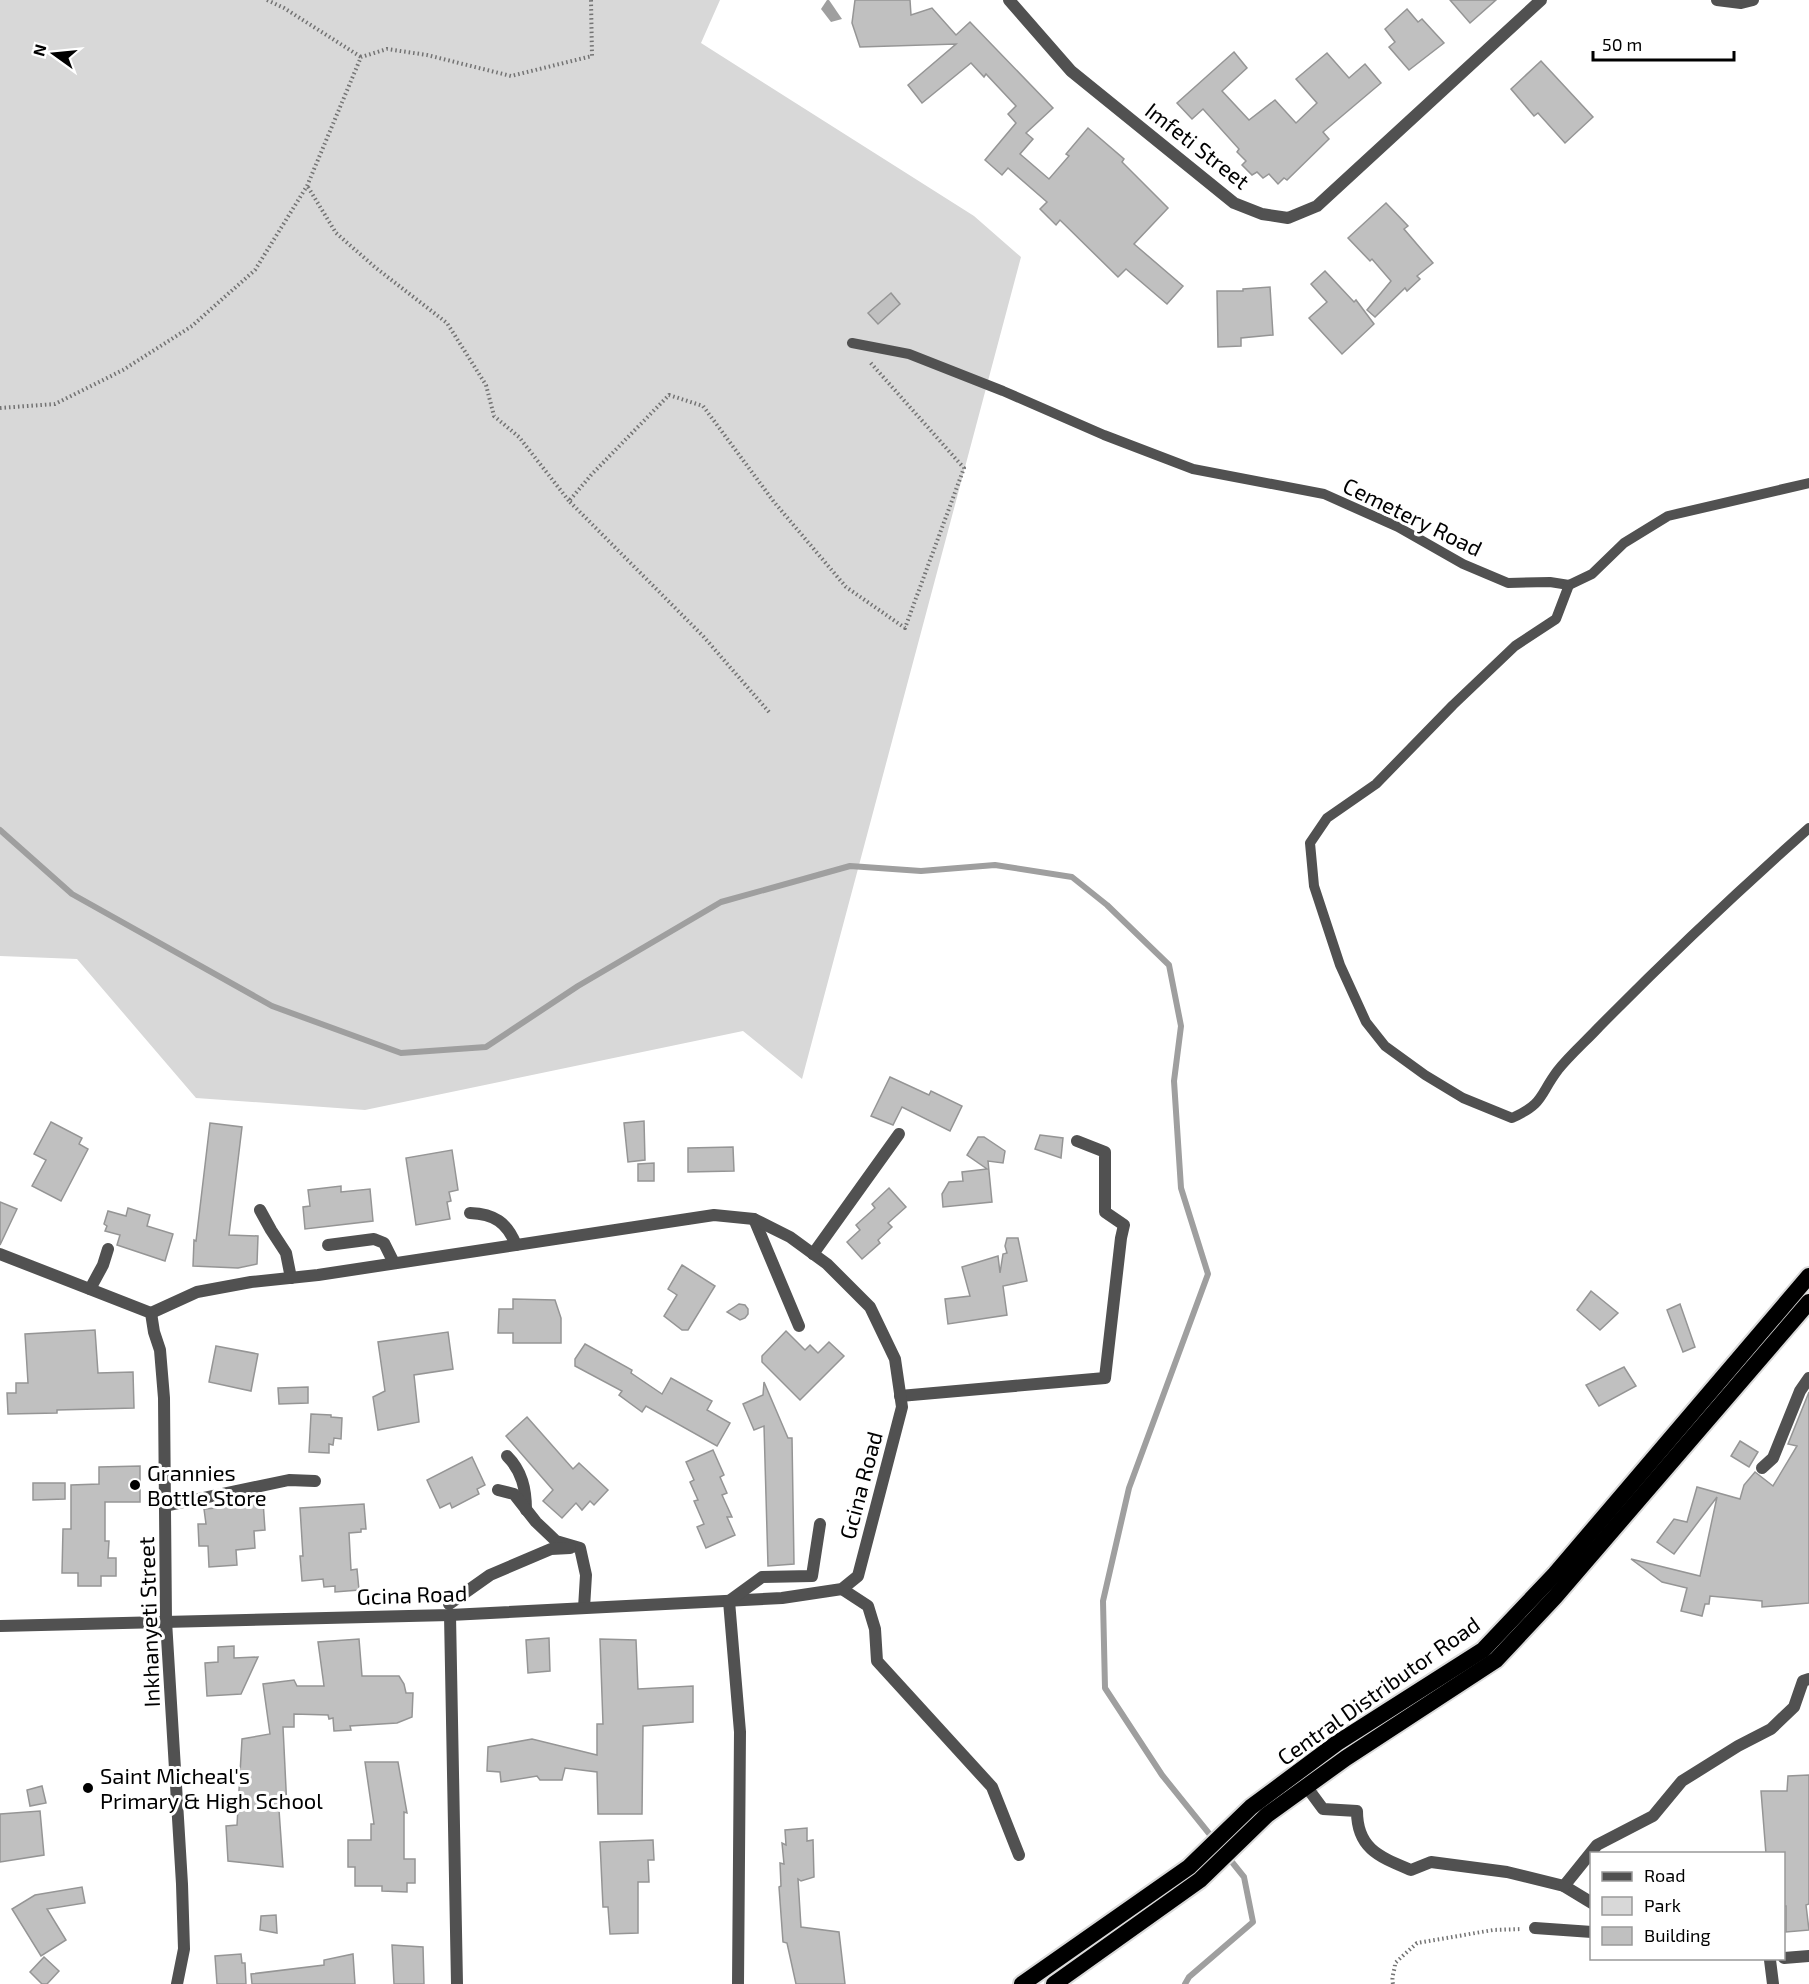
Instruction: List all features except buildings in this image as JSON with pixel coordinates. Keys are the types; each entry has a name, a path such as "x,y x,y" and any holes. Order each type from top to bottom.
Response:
{"highway":[{"name":"Central Distributor Road","path":"1022,1984 1194,1873 1251,1807 1337,1743 1483,1650 1555,1574 1809,1276"},
{"name":"Central Distributor Road","path":"1054,1984 1306,1786 1496,1660 1555,1597 1809,1302"}],"street":[{"name":"Imfeti Street","path":"1009,0 1071,71 1234,202 1262,214 1288,218 1317,206 1541,0"},
{"path":"1717,0 1741,3 1753,0"},
{"path":"813,1254 899,1134"},
{"path":"900,1396 1105,1378 1124,1225 1105,1212 1105,1152 1077,1141"},
{"path":"260,1210 286,1253 291,1278"},
{"path":"470,1213 484,1214 496,1219 510,1229 516,1245"},
{"name":"Gcina Road","path":"0,1626 450,1609 584,1608 782,1598 842,1589 858,1576 902,1407 895,1359 870,1307 827,1264 790,1237 754,1219 714,1215 251,1282 197,1292 151,1313"},
{"path":"754,1219 799,1326"},
{"path":"328,1245 374,1239 384,1243 394,1263"},
{"path":"90,1289 103,1265 108,1248"},
{"path":"0,1254 151,1313"},
{"name":"Inkhanyeti Street","path":"151,1313 153,1332 159,1350 164,1398 166,1621 184,1949 177,1984"},
{"path":"1761,1468 1773,1458 1800,1391 1809,1378"},
{"path":"507,1456 521,1476 526,1492 526,1510"},
{"path":"165,1506 290,1480 315,1481"},
{"path":"498,1490 514,1494 556,1541 580,1548"},
{"path":"738,1984 740,1732 729,1601 762,1577 812,1576 820,1524"},
{"path":"580,1548 586,1575 584,1608"},
{"path":"457,1984 450,1609 490,1575 551,1549 580,1548"},
{"path":"842,1589 868,1606 875,1629 877,1661 992,1787 1018,1855"},
{"path":"1591,1852 1597,1845 1653,1816 1682,1781 1738,1746 1771,1729 1794,1707 1803,1681 1809,1679"},
{"path":"1306,1786 1323,1809 1357,1811 1357,1825 1365,1843 1377,1856 1411,1870 1431,1862 1507,1872 1564,1886 1590,1902"},
{"path":"1564,1886 1590,1854"},
{"path":"1535,1928 1590,1932"},
{"path":"1785,1958 1809,1956"},
{"path":"1773,1984 1774,1960"}],"lane":[{"name":"Cemetery Road","path":"852,343 909,354 1003,391 1104,435 1193,469 1324,494 1398,527 1463,564 1508,583 1550,582 1569,585"},
{"path":"1809,483 1668,516 1624,543 1592,574 1569,585 1556,619 1515,646 1453,705 1376,784 1327,818 1310,843 1314,886 1340,965 1366,1022 1385,1046 1425,1075 1463,1098 1512,1118 1530,1110 1542,1098 1558,1070 1642,983 1809,828"}],"path":[{"path":"267,0 284,8 361,57 387,49 427,55 511,76 592,56 591,0"},
{"path":"0,408 55,404 123,370 192,326 255,270 308,186 361,57"},
{"path":"308,186 336,233 376,268 447,323 486,385 494,416 519,437 570,501 703,636 770,711"},
{"path":"570,501 592,474 669,395 703,406 774,502 846,587 905,628 964,468 852,343"},
{"path":"1392,1984 1395,1963 1417,1943 1493,1930 1535,1928"}],"green space":[{"path":"0,0 720,0 701,43 974,216 1021,257 802,1079 743,1031 365,1110 196,1098 77,959 0,956"}],"shaded area":[{"path":"827,0 842,19 831,22 821,9"}],"waterway":[{"path":"0,830 72,894 272,1006 401,1053 486,1047 578,986 721,902 850,866 921,871 995,865 1072,877 1107,905 1169,965 1181,1026 1174,1081 1181,1188 1208,1274 1129,1488 1103,1601 1105,1688 1162,1775 1244,1877 1253,1922 1189,1977 1185,1984"}],"place":[{"name":"Grannies Bottle Store","path":"135,1485"},
{"name":"Saint Micheal's Primary & High School","path":"88,1788"}]}
